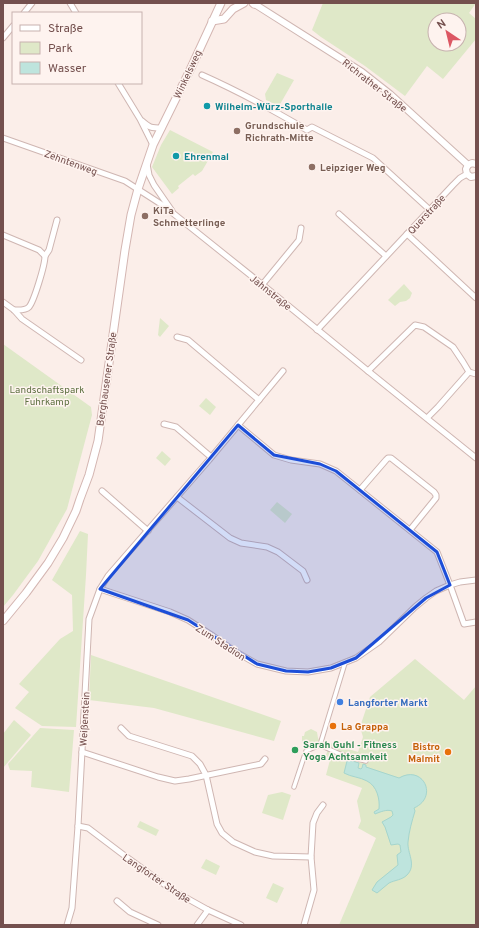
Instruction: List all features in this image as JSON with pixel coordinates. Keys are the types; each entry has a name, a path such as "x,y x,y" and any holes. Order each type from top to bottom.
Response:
{"main road":[{"name":"Winkelsweg","path":"153,145 190,70 220,3"},
{"path":"212,22 224,19 233,8 244,3"},
{"name":"Berghausener Straße","path":"3,621 48,563 63,538 76,511 88,475 98,441 131,215 153,145"}],"street":[{"path":"25,12 32,3"},
{"path":"70,3 73,12"},
{"name":"Richrather Straße","path":"253,3 362,72 390,94 468,165"},
{"path":"3,38 12,27"},
{"path":"202,75 270,109 307,130 312,127 373,158 430,210"},
{"path":"119,84 140,119 153,145"},
{"path":"140,119 149,127 162,128"},
{"name":"Zehntenweg","path":"3,138 125,181 138,189"},
{"path":"476,164 472,163 468,165 466,169 467,174 471,177 476,176"},
{"name":"Jahnstraße","path":"147,164 149,175 157,191 174,213"},
{"name":"Querstraße","path":"317,330 460,178 467,174"},
{"name":"Jahnstraße","path":"138,189 174,213 476,458"},
{"path":"339,214 386,256"},
{"path":"14,310 23,310 28,308 33,300 57,220"},
{"path":"262,285 299,240 300,228"},
{"path":"407,234 476,298"},
{"path":"3,235 39,250 45,256"},
{"path":"3,302 14,310 22,319 81,360"},
{"path":"368,371 415,325 424,327 453,347 469,372 476,374"},
{"path":"177,337 188,340 259,400"},
{"name":"Weißenstein","path":"67,925 72,908 78,826 89,619 100,589 108,576 148,531 283,371"},
{"path":"426,418 438,407 469,372"},
{"path":"164,424 176,427 211,457"},
{"path":"238,425 274,455 291,460 320,464 336,471 437,552 464,624 476,622"},
{"path":"360,490 386,460 391,458 434,492 436,498 410,530"},
{"path":"102,491 148,531"},
{"path":"177,497 230,538 241,543 267,547 278,552 303,571 307,580"},
{"name":"Zum Stadion","path":"100,589 170,612 188,620 257,664 286,671 308,672 331,668 356,658 379,642 426,598 436,591 460,582 476,580"},
{"path":"294,787 306,752 320,745 346,663"},
{"path":"121,728 129,736 192,756 200,764 206,775 217,824 222,833 233,842 255,852 273,856 311,857"},
{"path":"320,745 342,755 366,761"},
{"path":"82,752 158,777 175,781 261,764 264,758"},
{"path":"304,925 314,890 311,857 313,823 317,813 323,805"},
{"name":"Langforter Straße","path":"78,826 88,828 117,851 172,890 208,910 241,925"},
{"path":"117,901 130,912 158,925"},
{"path":"197,925 208,910"}],"highlighted area":[{"path":"238,425 274,455 320,464 336,471 437,552 450,585 426,598 356,658 331,668 308,672 286,671 257,664 188,620 100,589"}],"green space":[{"path":"323,3 476,3 469,13 476,19 476,39 467,50 467,12 427,12 427,52 465,52 443,79 427,66 405,96 365,66 312,30"},
{"path":"277,73 294,80 279,106 266,100 265,94"},
{"path":"170,130 213,152 202,171 195,176 193,174 178,186 179,188 172,194 152,167 161,145"},
{"path":"404,284 412,293 410,298 395,306 388,300"},
{"path":"160,318 169,326 160,337 158,335"},
{"name":"Landschaftspark Fuhrkamp","path":"3,344 91,407 92,415 67,509 38,561 3,607"},
{"path":"206,398 216,407 210,415 199,406"},
{"path":"162,451 171,459 165,466 156,458"},
{"path":"277,502 292,514 285,523 270,510"},
{"path":"80,531 88,534 76,727 42,726 15,708 29,692 19,684 60,639 73,631 72,595 52,580"},
{"path":"91,655 281,721 274,741 154,708 89,700"},
{"path":"415,659 464,700 476,686 476,925 339,925 376,838 358,828 361,821 357,801 362,788 326,775 330,760 326,755 330,743 358,752 363,737 360,727 370,697"},
{"path":"14,720 31,735 3,768 3,734"},
{"path":"40,728 74,730 69,792 31,787 32,771 10,770 8,764"},
{"path":"311,729 317,732 319,740 317,744 306,746 302,741 302,736 304,736 305,732"},
{"path":"282,792 291,795 283,820 262,813 268,795"},
{"path":"140,821 159,830 156,836 137,827"},
{"path":"206,859 220,866 216,875 201,868"},
{"path":"273,883 284,888 277,903 266,898"}],"water":[{"path":"349,760 359,763 358,768 361,769 363,764 366,765 366,767 399,778 408,775 415,775 421,778 427,790 426,797 422,803 414,808 415,811 408,842 411,863 410,871 405,877 389,883 377,893 372,890 377,882 398,865 397,855 401,852 400,845 391,845 382,822 393,815 392,811 390,810 375,814 374,812 379,809 379,805 377,793 373,786 364,780 344,773 347,761"}],"place":[{"name":"Wilhelm-Würz-Sporthalle","path":"207,106"},
{"name":"Grundschule Richrath-Mitte","path":"237,131"},
{"name":"Ehrenmal","path":"176,156"},
{"name":"Leipziger Weg","path":"312,167"},
{"name":"KiTa Schmetterlinge","path":"145,216"},
{"name":"Langforter Markt","path":"340,702"},
{"name":"La Grappa","path":"333,726"},
{"name":"Sarah Guhl - Fitness Yoga Achtsamkeit","path":"295,750"},
{"name":"Bistro Malmit","path":"448,752"}]}
